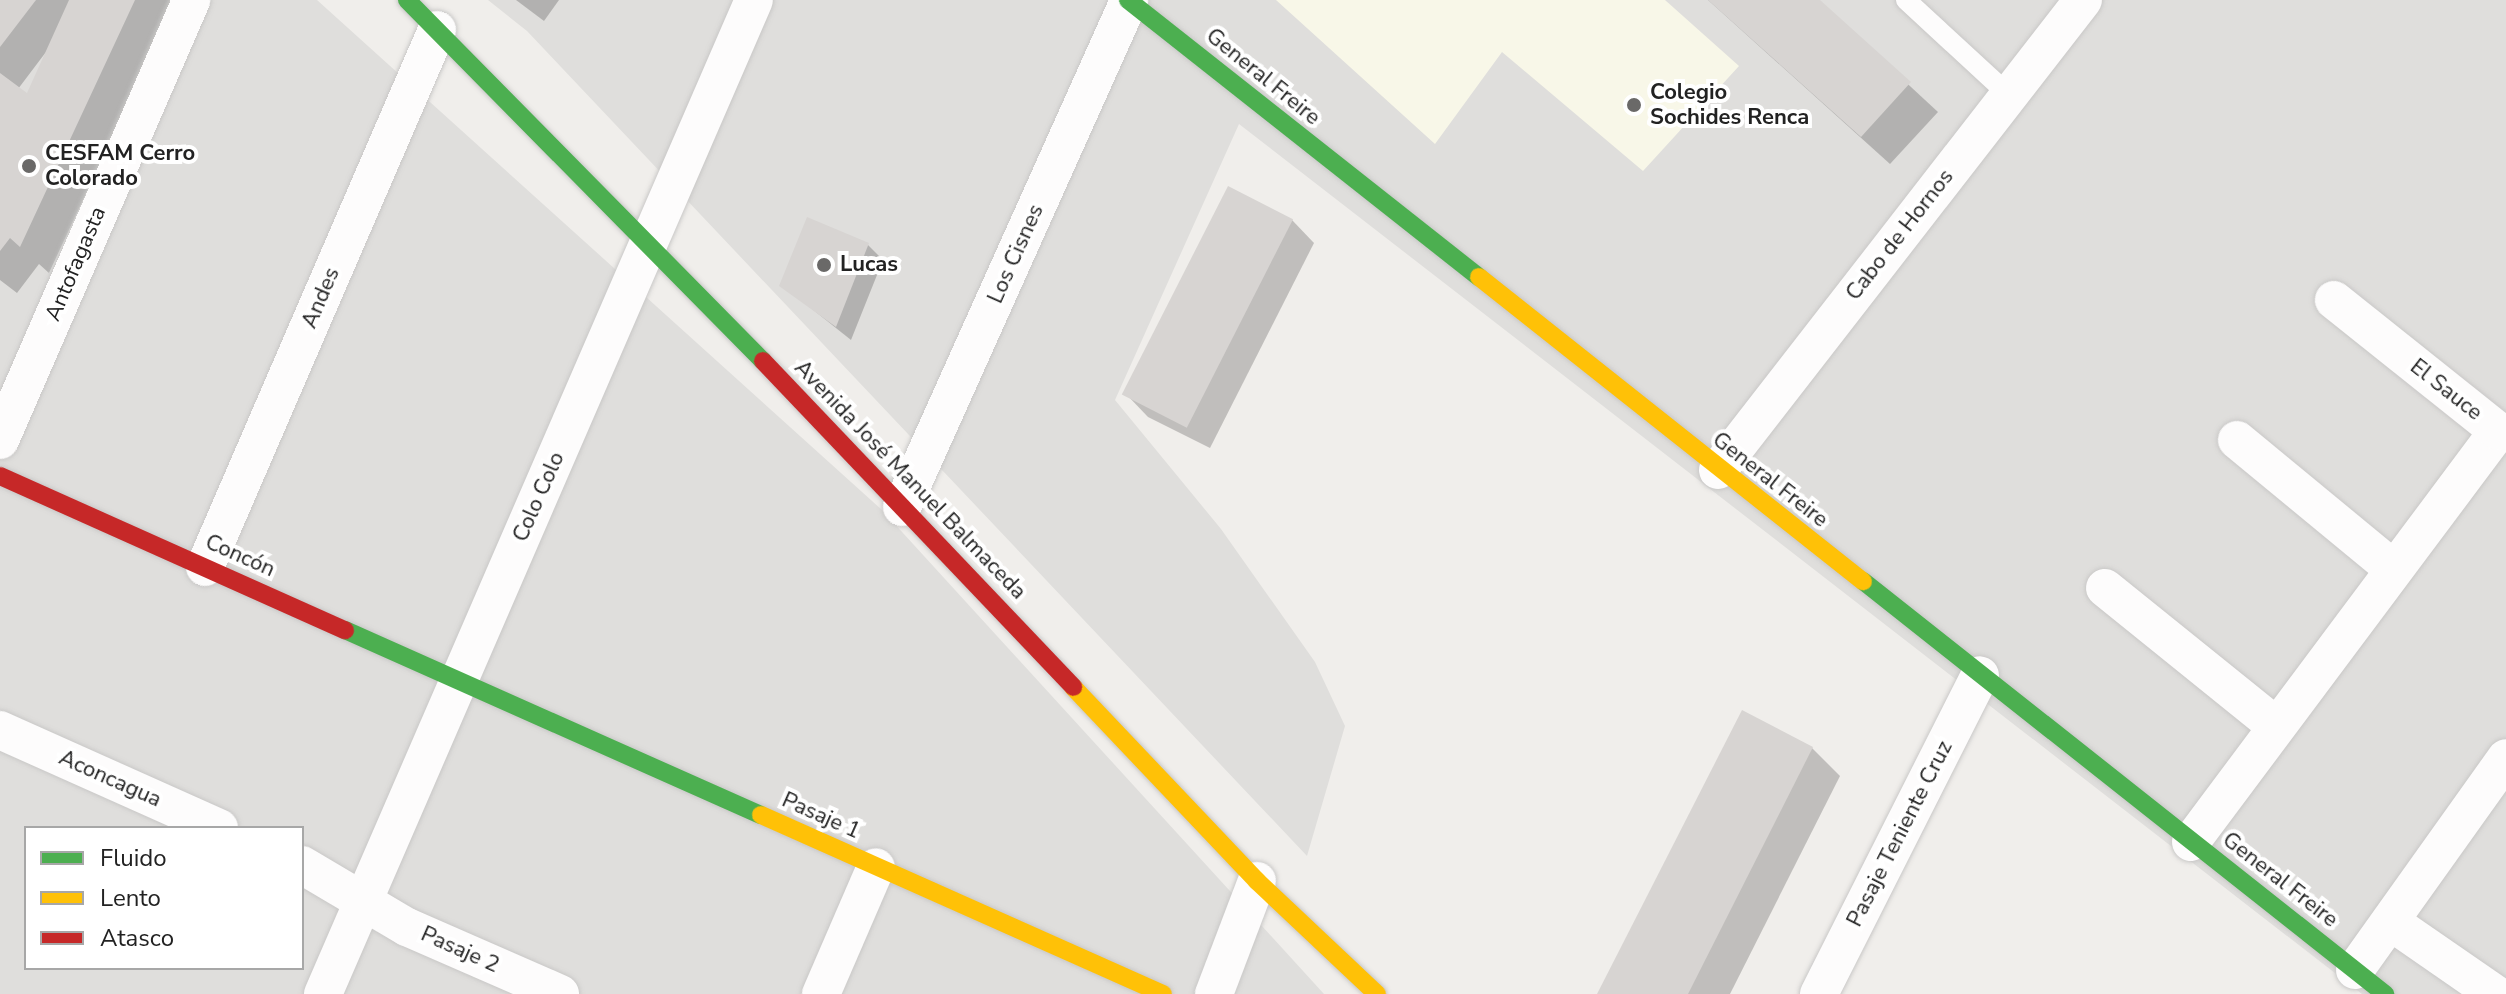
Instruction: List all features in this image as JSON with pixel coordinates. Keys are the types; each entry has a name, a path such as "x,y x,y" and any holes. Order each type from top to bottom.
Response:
{"street":[{"name":"Antofagasta","path":"0,440 191,0"},
{"name":"Avenida José Manuel Balmaceda","path":"407,0 650,242 1257,881 1377,994"},
{"name":"Colo Colo","path":"323,994 754,0"},
{"name":"General Freire","path":"1128,0 1718,470 2385,994"},
{"name":"Los Cisnes","path":"902,507 1128,0"},
{"name":"Cabo de Hornos","path":"1718,470 2083,0"},
{"name":"Andes","path":"205,567 437,30"},
{"name":"El Sauce","path":"2191,842 2391,567 2498,431 2334,300"},
{"path":"2237,440 2391,567"},
{"name":"Concón","path":"0,476 460,680"},
{"path":"2105,588 2275,725"},
{"name":"Pasaje Teniente Cruz","path":"1819,994 1980,675"},
{"name":"Pasaje 1","path":"460,680 1163,994"},
{"name":"Aconcagua","path":"0,730 215,826"},
{"path":"2355,970 2506,758"},
{"path":"304,866 364,901"},
{"path":"821,994 876,867"},
{"path":"1214,994 1257,881"},
{"name":"Pasaje 2","path":"364,901 560,994"},
{"path":"2391,922 2495,994"}],"lane":[{"path":"1906,0 2009,95"}],"shaded area":[{"path":"0,0 317,0 882,510 1324,994 0,994"},
{"path":"488,0 2506,0 2506,994 2362,994 1239,124 1115,400 1221,529 1315,662 1345,726 1307,856 527,31"},
{"name":"Colegio Sochides Renca","path":"1276,0 1665,0 1739,66 1643,171 1502,52 1435,144"}],"building":[{"path":"0,0 36,0 0,47"},
{"name":"CESFAM Cerro Colorado","path":"69,0 135,0 20,247 10,238 0,251 0,73 27,93"},
{"path":"1708,0 1820,0 1911,82 1861,137"},
{"path":"1228,186 1293,219 1187,428 1122,394"},
{"name":"Lucas","path":"807,217 869,243 836,327 779,286"},
{"path":"1742,710 1813,747 1688,994 1597,994"}],"traffic: fast":[{"path":"407,0 763,361"},
{"path":"1128,0 1479,277"},
{"path":"1863,581 2385,994"},
{"path":"345,630 761,815"}],"traffic: slow":[{"path":"1479,277 1863,581"},
{"path":"1073,687 1257,881 1377,994"},
{"path":"761,815 1163,994"}],"traffic: jam":[{"path":"763,361 1073,687"},
{"path":"0,476 345,630"}],"place":[{"name":"Colegio Sochides Renca","path":"1634,105"},
{"name":"CESFAM Cerro Colorado","path":"29,166"},
{"name":"Lucas","path":"824,265"}]}
